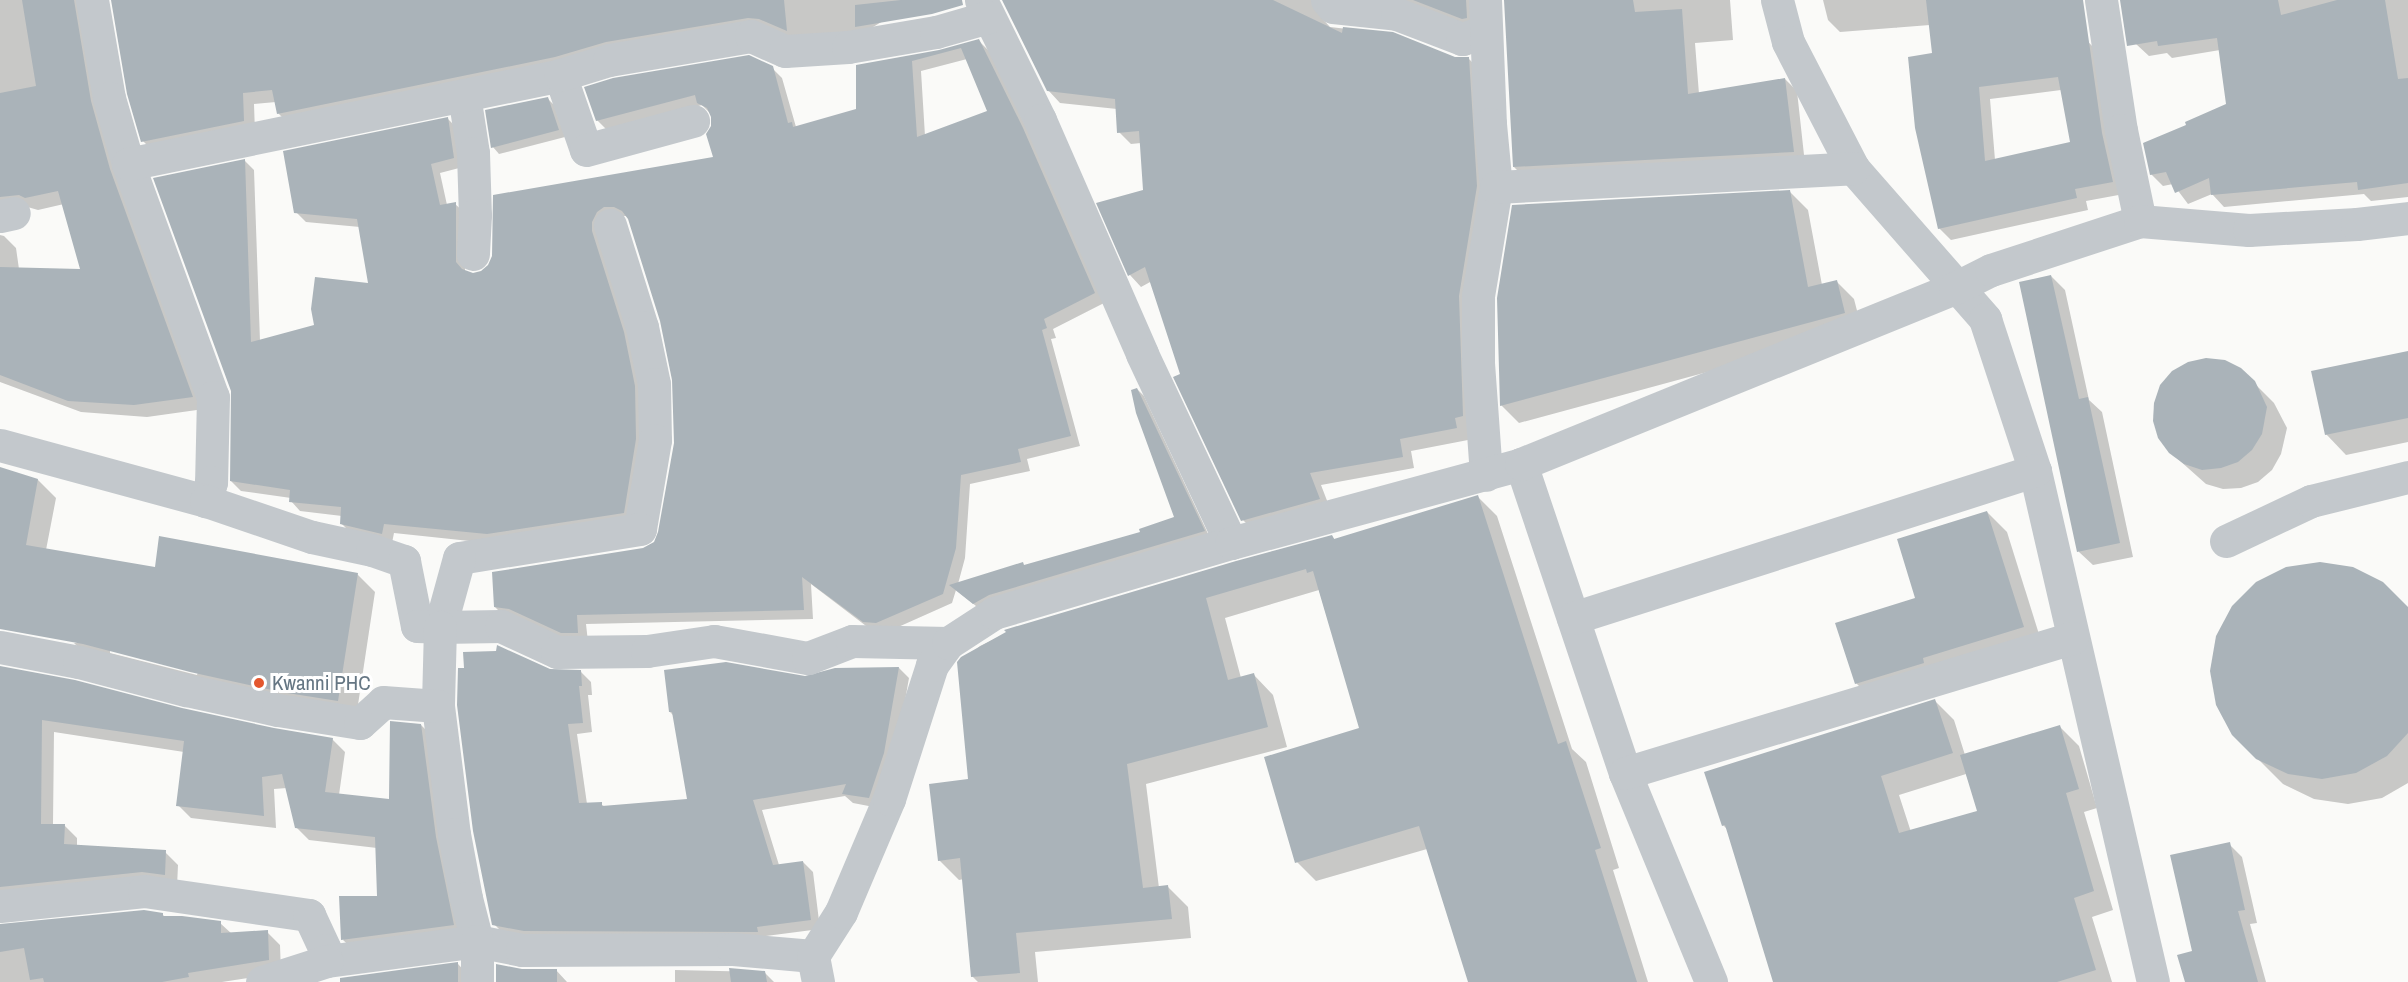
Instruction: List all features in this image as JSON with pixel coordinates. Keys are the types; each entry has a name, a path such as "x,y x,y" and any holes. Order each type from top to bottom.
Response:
{"street":[{"path":"92,0 109,98 128,164 213,398 211,482 206,501"},
{"path":"1327,0 1333,7 1397,14 1462,39 1486,15"},
{"path":"1778,0 1788,42 1853,168 1955,288 1971,301 1985,320 2035,471 2153,982"},
{"path":"2101,0 2121,130 2140,221"},
{"path":"128,164 560,75 609,60 752,36 785,51 848,47 936,32 985,8 1040,120 1142,354 1231,543"},
{"path":"1486,15 1490,124 1496,187 1478,296 1478,363 1486,475"},
{"path":"560,75 586,150 693,121"},
{"path":"464,95 473,153 475,215 473,254"},
{"path":"1496,187 1853,168"},
{"path":"262,982 327,962 477,941 522,950 733,949 815,969 889,800 932,665 948,643 994,614 1231,543 1521,464 1955,288 1990,270 2140,221 2249,230 2356,224 2408,218"},
{"path":"477,982 477,941 454,834 438,706 440,627 459,558 640,529 655,440 654,384 642,327 610,225"},
{"path":"0,445 206,501 312,537 372,550 404,561 417,626 501,626 557,652 647,651 714,641 808,658 852,641 948,643"},
{"path":"1521,464 1625,773 1711,982"},
{"path":"1573,618 2035,471"},
{"path":"2226,541 2311,501 2408,477"},
{"path":"1625,773 2072,638"},
{"path":"0,646 79,662 267,707 360,723 383,702 438,706"},
{"path":"0,906 144,891 298,913 309,915 326,950 327,962"}],"building":[{"path":"22,0 74,0 91,101 110,169 193,397 134,405 68,401 0,375 0,267 80,269 58,191 25,198 19,195 0,197 0,93 36,86"},
{"path":"111,0 784,0 787,31 759,19 748,18 606,42 555,57 277,114 272,90 243,93 244,121 141,142 127,94"},
{"path":"901,0 962,0 963,5 932,14 855,27 855,5"},
{"path":"1002,0 1273,0 1342,33 1343,27 1393,32 1455,57 1469,57 1477,186 1459,296 1463,416 1455,418 1457,428 1400,439 1403,457 1310,473 1320,499 1241,521 1173,377 1180,374 1145,267 1128,276 1096,203 1143,190 1139,131 1117,133 1115,99 1047,91"},
{"path":"1413,0 1466,0 1467,18 1462,19"},
{"path":"1504,0 1633,0 1635,12 1682,9 1688,94 1785,78 1794,152 1513,167"},
{"path":"1926,0 2083,0 2102,133 2113,182 2075,189 2077,198 1938,229 1915,128 1908,57 1932,53","holes":["2058,77 2070,142 1985,161 1979,87"]},
{"path":"2120,0 2278,0 2281,15 2337,0 2385,0 2398,79 2408,78 2408,183 2358,190 2357,182 2211,195 2209,178 2175,193 2166,172 2150,175 2143,143 2186,125 2185,122 2226,104 2217,38 2158,46 2157,41 2127,46"},
{"path":"979,39 1023,128 1095,293 1044,319 1047,328 1042,330 1071,436 1018,449 1021,462 961,475 956,548 943,594 876,623 863,622 802,577 804,610 577,615 578,633 561,633 509,609 494,607 492,572 643,548 654,542 658,532 674,443 672,380 660,321 628,219 622,211 614,207 604,207 597,212 592,222 592,231 624,332 635,386 636,439 624,513 487,534 384,524 382,534 340,524 341,507 289,502 290,490 230,481 231,391 153,178 245,159 251,342 314,325 311,309 315,277 368,283 357,219 294,213 283,151 448,117 454,158 431,164 440,205 456,202 456,262 462,269 473,273 481,271 488,265 492,256 493,195 713,157 706,134 711,126 711,117 707,108 697,103 695,95 596,121 584,87 613,78 749,55 773,66 788,123 792,122 793,127 856,109 856,65 939,50","holes":["961,48 987,111 917,137 912,61"]},
{"path":"548,97 559,130 491,148 485,110"},
{"path":"1790,190 1808,287 1837,280 1845,313 1500,406 1497,298 1512,205"},
{"path":"2051,275 2079,399 2088,397 2120,543 2077,552 2019,282"},
{"path":"2408,351 2408,418 2325,435 2311,371"},
{"path":"2206,358 2225,360 2241,368 2255,381 2267,407 2262,434 2252,450 2238,462 2221,468 2202,470 2184,464 2169,453 2158,438 2153,421 2154,403 2160,385 2172,371 2188,362"},
{"path":"1137,388 1205,531 989,595 973,604 949,585 1023,562 1024,565 1140,532 1139,529 1174,517 1136,413 1131,390"},
{"path":"0,467 38,479 26,545 155,567 159,536 358,573 338,701 281,692 190,672 83,644 0,629"},
{"path":"1478,495 1558,744 1566,741 1601,848 1595,850 1637,982 1468,982 1419,826 1295,863 1264,757 1359,728 1313,571 1307,573 1306,569 1206,598 1228,680 1254,673 1268,727 1127,764 1143,888 1168,885 1172,919 1016,933 1020,973 971,977 960,858 938,861 929,784 968,779 957,662 961,657 1006,632 1004,630 1236,561 1332,535 1334,539"},
{"path":"1987,511 2024,627 1923,658 1924,663 1855,684 1835,623 1915,598 1897,539"},
{"path":"2320,562 2353,567 2383,582 2408,607 2408,733 2387,756 2356,773 2322,779 2288,774 2256,759 2232,735 2216,705 2210,671 2216,636 2232,606 2256,582 2286,567"},
{"path":"497,645 550,669 581,670 582,686 579,686 583,723 568,724 579,803 602,802 602,806 687,799 672,712 669,712 664,670 726,662 805,676 835,668 899,667 884,753 869,798 842,794 846,784 753,800 773,865 803,861 811,920 757,927 758,932 524,931 492,925 473,831 457,705 458,668 464,668 463,652 496,651"},
{"path":"0,666 75,680 182,708 274,728 333,738 325,792 389,799 390,721 421,724 436,837 454,925 341,940 339,896 377,896 375,837 295,828 282,774 262,777 264,816 176,806 184,741 42,720 41,824 65,824 64,844 166,850 165,875 142,872 0,887"},
{"path":"1935,699 1953,753 1881,776 1899,833 1977,811 1960,755 2060,725 2079,789 2066,793 2094,891 2074,898 2096,970 2057,982 1773,982 1725,825 1722,826 1704,772"},
{"path":"2230,842 2245,910 2238,911 2258,982 2185,982 2177,955 2192,951 2170,855"},
{"path":"144,910 163,913 163,916 221,921 221,933 268,930 269,960 188,973 189,977 162,982 44,982 43,978 30,980 24,948 0,952 0,924"},
{"path":"458,962 458,982 340,982 340,978"},
{"path":"496,964 522,969 557,969 557,982 496,982"},
{"path":"729,968 765,971 767,982 731,982"}],"place":[{"name":"Kwanni PHC","path":"259,683"}]}
